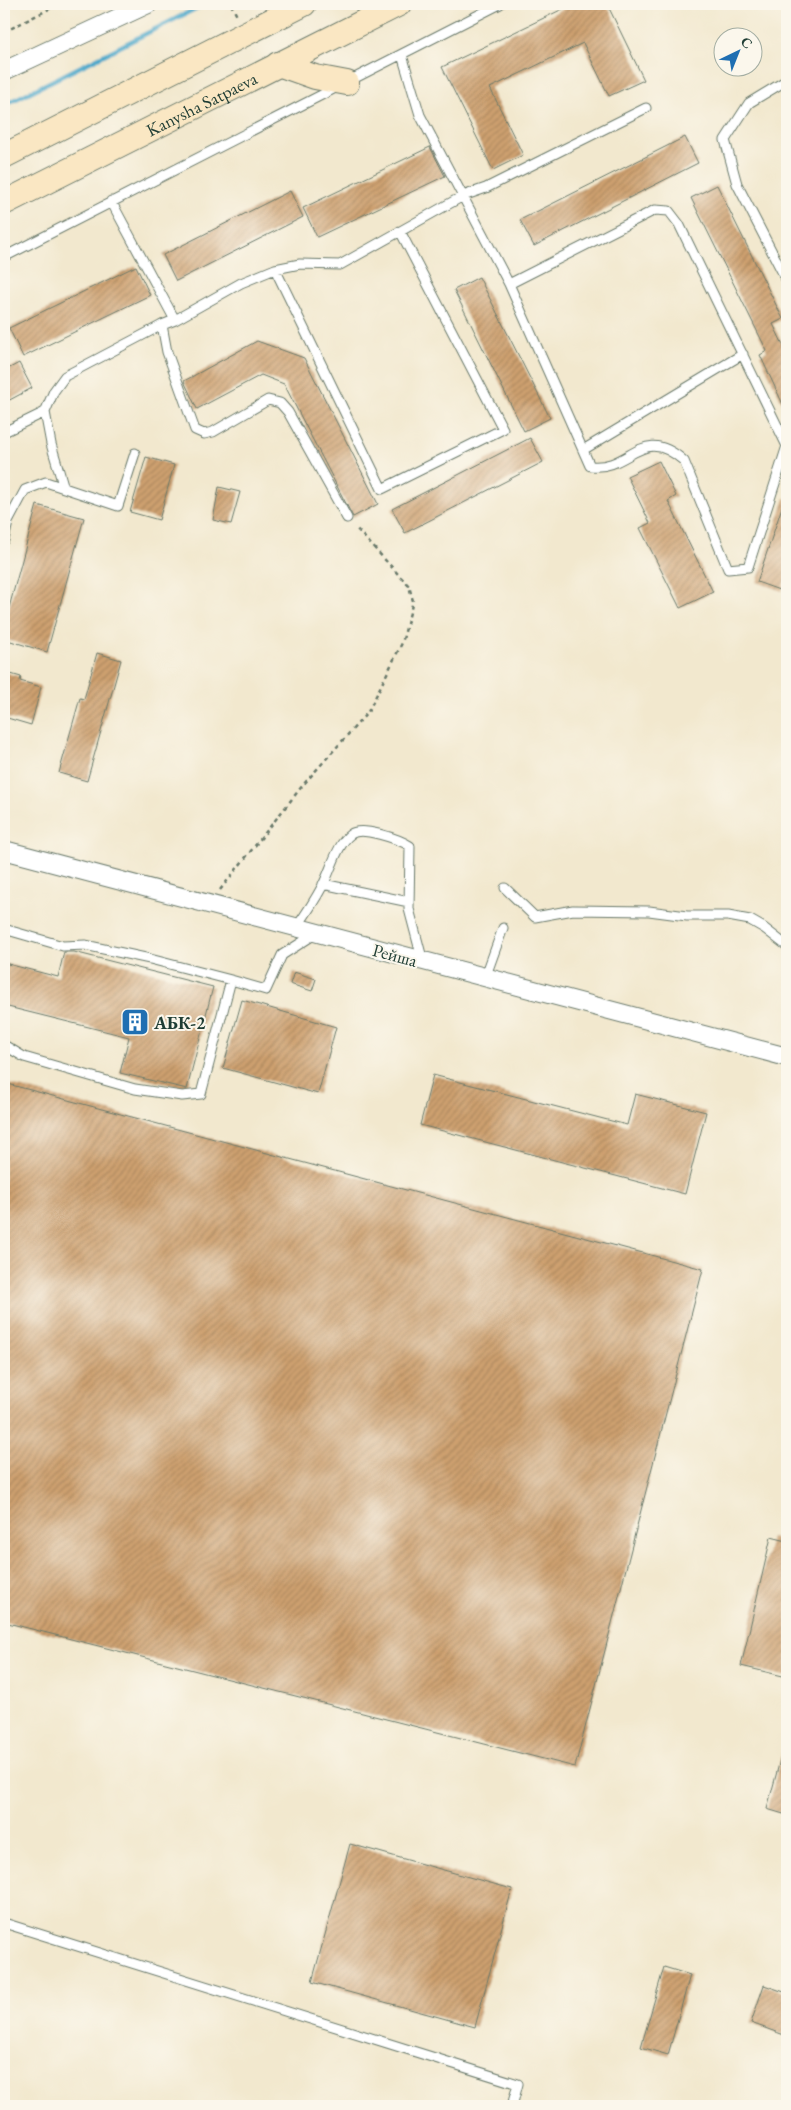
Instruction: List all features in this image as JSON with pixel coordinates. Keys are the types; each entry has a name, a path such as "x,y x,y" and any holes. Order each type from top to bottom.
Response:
{"main road":[{"path":"4,156 304,4"},
{"name":"Kanysha Satpaeva","path":"4,203 398,4"},
{"path":"278,64 315,77 347,83"}],"street":[{"path":"4,71 148,4"},
{"name":"Рейша","path":"4,850 315,934 787,1057"}],"lane":[{"path":"4,258 111,201 500,4"},
{"path":"402,55 420,115 510,284 590,466 599,467 653,444 671,449 684,460 728,569 748,567 787,446 679,224 669,211 655,210 510,284"},
{"path":"787,80 749,103 725,140 737,184 787,281"},
{"path":"64,488 51,444 45,412 54,391 66,376 162,324 175,320 241,283 275,269 300,264 340,265 463,196 486,188 646,108"},
{"path":"111,201 175,320"},
{"path":"275,269 382,489 502,429 400,231"},
{"path":"162,324 167,352 195,430 204,434 213,432 268,400 280,403 288,412 347,518"},
{"path":"583,450 743,354"},
{"path":"4,432 45,412"},
{"path":"4,540 6,522 25,490 46,482 118,506 135,453"},
{"path":"296,928 323,884 344,840 352,832 362,831 402,840 410,846 409,902 411,924 423,962"},
{"path":"323,884 409,902"},
{"path":"506,888 535,917 573,910 649,911 687,916 728,916 750,920 764,928 787,946"},
{"path":"4,928 63,946 85,945 150,958 266,990 282,955 315,934"},
{"path":"485,978 503,928"},
{"path":"4,1045 24,1057 135,1088 182,1096 200,1094 232,980"},
{"path":"4,1923 518,2084 512,2106"}],"path":[{"path":"4,32 59,4"},
{"path":"231,4 238,18"},
{"path":"209,905 303,785 368,712 402,643 413,601 410,586 347,518"}],"building":[{"path":"573,4 607,4 644,80 609,96 583,43 490,88 523,155 493,170 442,67"},
{"path":"685,137 698,163 534,246 520,220"},
{"path":"430,147 445,176 317,237 303,208"},
{"path":"717,185 783,319 773,324 787,353 787,413 760,355 767,351 691,198"},
{"path":"290,191 303,217 176,281 163,255"},
{"path":"136,266 150,295 23,357 9,328"},
{"path":"479,277 550,418 524,431 454,290"},
{"path":"257,341 304,358 378,504 353,517 284,384 261,375 197,409 184,381"},
{"path":"19,363 32,388 4,403 4,371"},
{"path":"530,438 543,462 405,533 392,509"},
{"path":"146,457 174,465 159,520 130,512"},
{"path":"659,461 676,496 668,501 713,592 680,608 640,528 650,523 627,476"},
{"path":"219,487 240,492 231,524 213,520"},
{"path":"785,498 787,499 787,576 782,591 757,582"},
{"path":"37,505 84,518 47,652 4,639 4,626"},
{"path":"97,653 121,660 87,781 59,773 80,698 84,699"},
{"path":"4,672 21,677 20,681 41,687 31,725 4,717"},
{"name":"АБК-2","path":"64,952 74,952 213,987 187,1089 120,1073 129,1037 4,1006 4,963 58,977"},
{"path":"294,972 316,979 312,991 290,984"},
{"path":"242,1000 336,1027 318,1094 223,1068"},
{"path":"433,1075 627,1125 635,1094 706,1112 685,1194 420,1125"},
{"path":"4,1083 703,1269 575,1767 4,1622"},
{"path":"771,1537 787,1541 787,1677 741,1666"},
{"path":"783,1749 787,1749 787,1815 767,1809"},
{"path":"350,1844 512,1889 475,2027 312,1982"},
{"path":"664,1967 690,1975 668,2055 641,2047"},
{"path":"764,1985 787,1993 787,2036 751,2023"}],"waterway":[{"path":"4,105 205,4"}],"place":[{"name":"АБК-2","path":"135,1022"}]}
